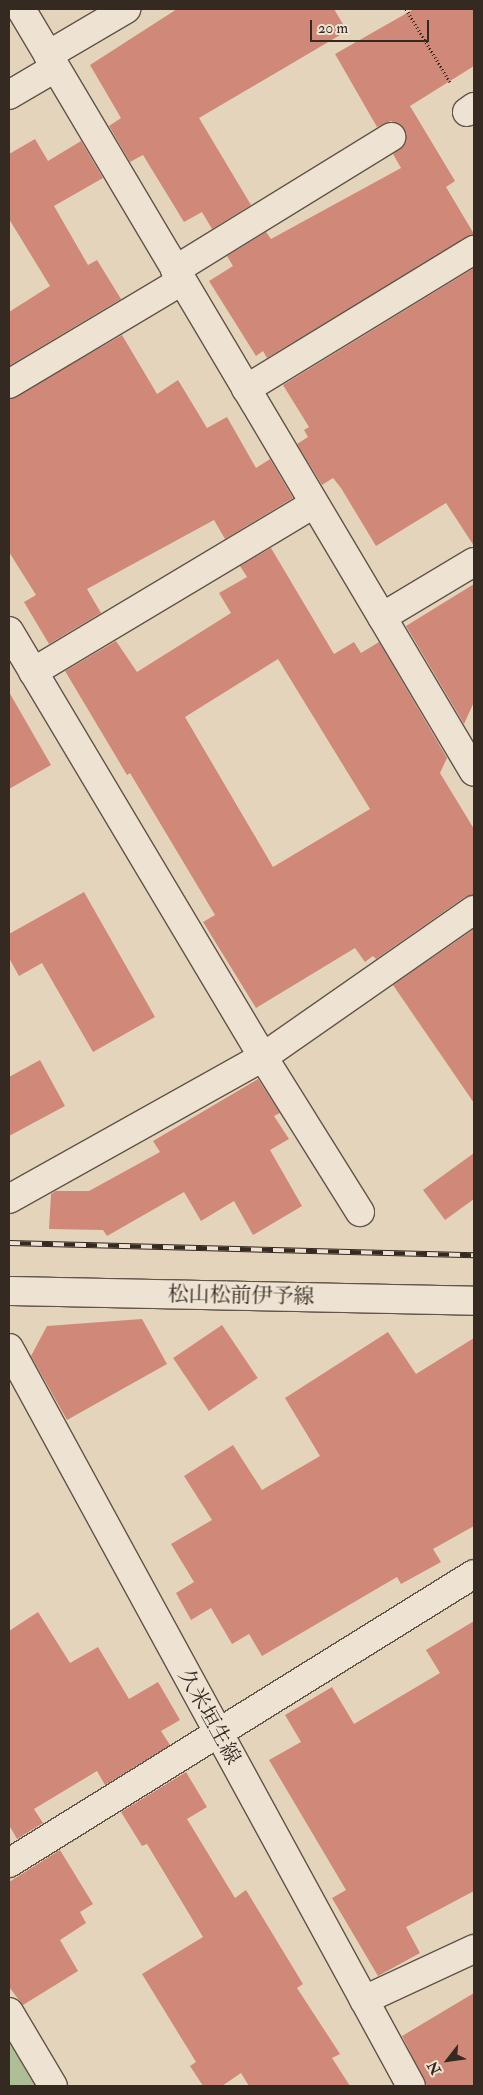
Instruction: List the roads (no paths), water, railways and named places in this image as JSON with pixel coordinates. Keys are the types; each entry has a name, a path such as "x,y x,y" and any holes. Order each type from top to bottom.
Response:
{"street":[{"path":"21,9 474,772"},
{"path":"9,95 52,61 126,9"},
{"path":"9,384 391,138"},
{"path":"246,389 474,250"},
{"path":"33,672 314,504"},
{"path":"382,617 474,562"},
{"path":"9,631 263,1057 360,1212"},
{"path":"9,1200 263,1057 474,910"},
{"name":"松山松前伊予線","path":"9,1291 474,1301"},
{"name":"久米垣生線","path":"9,1348 410,2086"},
{"path":"9,1863 219,1735 474,1574"},
{"path":"364,2000 474,1949"},
{"path":"9,2012 53,2086"}],"railway":[{"path":"9,1243 474,1255"}]}
